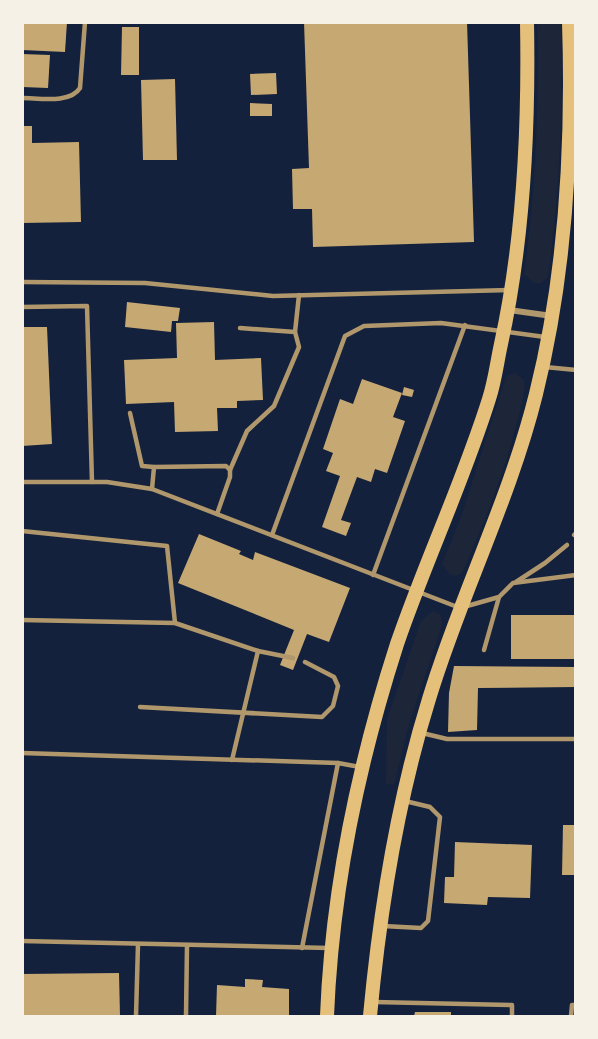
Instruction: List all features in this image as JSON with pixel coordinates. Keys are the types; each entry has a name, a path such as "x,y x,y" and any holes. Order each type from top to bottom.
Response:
{"main road":[{"path":"327,1017 332,948 342,867 363,768 398,643 490,397 509,310 513,290 529,104 527,22"},
{"path":"370,1017 380,925 403,801 420,732 460,608 510,477 536,395 548,338 566,200 571,84 569,22"}],"street":[{"path":"509,310 552,316"}],"lane":[{"path":"22,98 66,98 76,94 80,88 85,22"},
{"path":"22,282 145,283 273,296 513,290"},
{"path":"217,514 230,470 247,431 274,406 300,346 295,332 299,295"},
{"path":"22,308 87,306 92,482"},
{"path":"272,535 345,336 364,326 441,322 505,329 548,338"},
{"path":"373,574 465,325"},
{"path":"240,328 295,332"},
{"path":"542,366 576,370"},
{"path":"130,413 142,466 220,465 230,470"},
{"path":"152,489 154,467"},
{"path":"22,482 132,484 152,489 460,608 499,597"},
{"path":"22,531 166,546 175,623"},
{"path":"484,650 499,597 513,583 545,563 567,545"},
{"path":"513,583 576,575"},
{"path":"22,620 175,623 258,651 293,658"},
{"path":"232,760 258,651"},
{"path":"140,707 322,717 333,706 338,686 334,677 305,662"},
{"path":"420,732 447,740 576,739"},
{"path":"22,753 338,763 363,768"},
{"path":"302,948 338,763"},
{"path":"380,925 421,928 428,921 440,817 430,807 403,801"},
{"path":"22,941 332,948"},
{"path":"136,1017 138,944"},
{"path":"186,1017 187,945"},
{"path":"372,1002 512,1005 512,1017"},
{"path":"571,1017 572,1005 576,1005"}],"shaded area":[{"path":"537,23 561,23 562,55 560,150 555,213 548,277 541,283 534,283 524,274 536,148"},
{"path":"515,373 524,380 525,388 513,436 499,482 481,528 462,573 455,576 449,574 442,564 461,517 505,380 508,375"},
{"path":"433,611 441,615 442,625 409,724 394,785 386,784 387,719 421,621"}],"building":[{"path":"22,22 67,22 65,52 22,50"},
{"path":"304,22 467,22 474,242 313,247 312,209 293,209 292,169 309,168"},
{"path":"122,27 139,27 139,75 121,75"},
{"path":"22,54 50,55 48,88 22,87"},
{"path":"276,73 277,94 251,95 250,74"},
{"path":"175,79 177,160 143,160 141,80"},
{"path":"250,103 272,104 272,116 250,116"},
{"path":"22,126 32,126 32,143 79,142 81,222 22,223"},
{"path":"127,302 180,308 178,321 172,321 171,332 125,327"},
{"path":"214,322 215,360 261,358 263,400 237,401 237,408 217,408 218,431 175,432 174,402 126,404 124,360 177,358 176,323"},
{"path":"22,327 47,327 52,444 22,446"},
{"path":"362,379 402,393 393,417 405,421 387,473 375,469 371,482 357,477 341,520 351,523 346,536 322,527 340,476 326,471 333,453 323,449 340,399 353,404"},
{"path":"404,387 414,390 412,397 402,395"},
{"path":"199,534 241,551 239,554 253,560 255,552 350,588 329,642 307,634 293,670 280,665 294,630 178,583"},
{"path":"511,615 576,615 576,659 511,659"},
{"path":"454,666 576,667 576,687 478,688 477,730 448,732 449,693"},
{"path":"563,825 576,825 576,875 562,875"},
{"path":"455,842 532,845 530,898 488,897 487,905 444,903 445,877 454,877"},
{"path":"119,973 120,1016 22,1016 22,974"},
{"path":"245,979 263,980 262,987 289,989 289,1016 216,1016 217,985 245,987"},
{"path":"415,1012 451,1012 451,1016 414,1016"}]}
